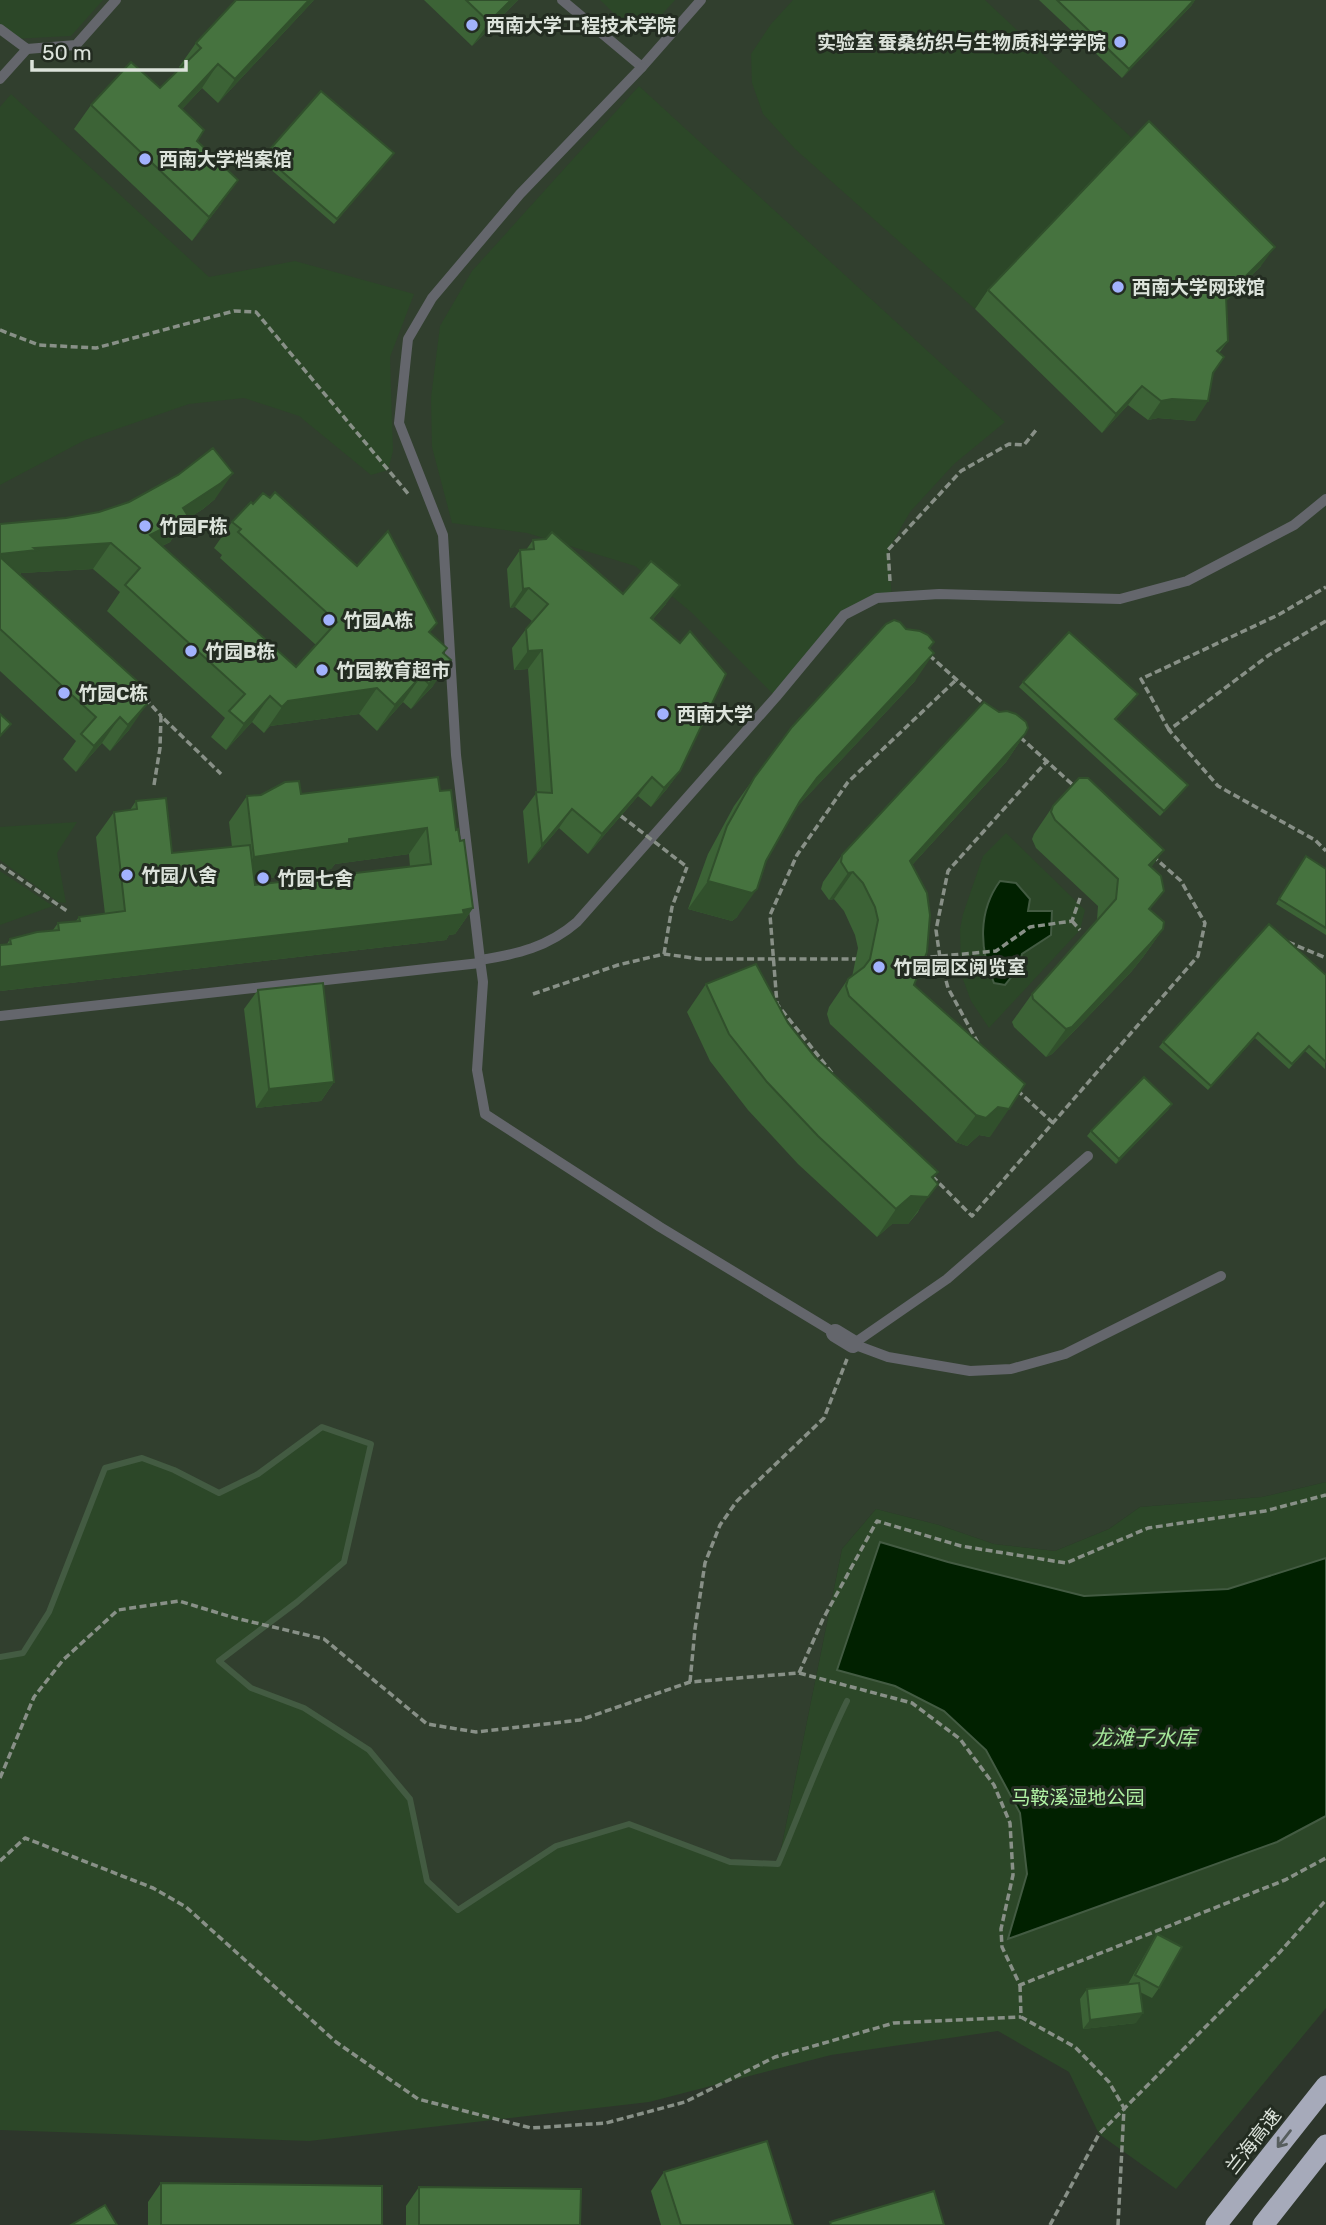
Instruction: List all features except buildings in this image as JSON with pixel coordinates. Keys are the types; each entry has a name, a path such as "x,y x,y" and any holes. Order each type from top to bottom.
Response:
{"highway":[{"name":"兰海高速","path":"1216,2225 1326,2085"},
{"path":"1263,2225 1326,2145"}],"street":[{"path":"835,1333 853,1344"}],"lane":[{"path":"0,29 27,49 76,45 116,0"},
{"path":"562,0 642,67"},
{"path":"701,0 642,67 520,194 432,298 408,339 399,423 443,535 456,755 483,982 477,1070 485,1114 660,1227 835,1333"},
{"path":"0,79 27,49"},
{"path":"0,1016 480,962 530,951 564,933 577,922 776,697 844,615 877,598 939,594 1120,600 1187,581 1294,525 1326,499"},
{"path":"853,1344 947,1279 1088,1156"},
{"path":"853,1344 888,1357 956,1369 1011,1369 1065,1354 1221,1276"}],"path":[{"path":"0,330 39,345 96,348 234,312 256,313 412,498"},
{"path":"891,597 888,550 961,471 1009,444 1024,445 1036,430"},
{"path":"1326,587 1278,615 1141,680 1169,730 1218,786 1315,840 1326,851"},
{"path":"1169,730 1269,655 1326,621"},
{"path":"927,654 986,707"},
{"path":"838,1080 777,1004 770,915 797,855 848,782 956,680"},
{"path":"145,698 221,774"},
{"path":"154,785 162,716"},
{"path":"1017,734 1078,789"},
{"path":"982,1051 948,988 940,958 936,930 948,871 1047,761"},
{"path":"621,816 687,867 671,907 664,954"},
{"path":"924,1168 972,1216 1198,956 1205,923 1181,881 1150,854"},
{"path":"0,864 67,911"},
{"path":"1072,921 1080,898"},
{"path":"915,958 940,958 996,951 1030,927 1072,921"},
{"path":"1072,921 1080,930"},
{"path":"1276,937 1326,958"},
{"path":"533,995 618,965 664,954 700,959 863,959"},
{"path":"1008,1082 1053,1124"},
{"path":"691,1682 695,1629 705,1563 720,1525 737,1501 824,1418 853,1344"},
{"path":"799,1673 823,1619 877,1521 961,1546 1066,1563 1148,1528 1265,1511 1326,1495"},
{"path":"0,1779 34,1697 63,1660 118,1610 179,1601 324,1639 427,1724 476,1732 580,1720 691,1682 799,1673 912,1703 960,1739 994,1784 1010,1822 1013,1875 1000,1929 1002,1947 1020,1985 1021,2017"},
{"path":"0,1861 24,1838 61,1850 153,1888 186,1907 336,2042 418,2099 531,2128 606,2123 685,2102 775,2057 894,2024 1021,2017 1075,2047 1109,2082 1124,2108 1118,2225"},
{"path":"1020,1985 1285,1880 1326,1858"},
{"path":"1050,2225 1099,2134 1280,1952 1326,1900"}],"shaded area":[{"name":"西南大学","path":"0,0 1326,0 1326,1482 1262,1497 1140,1507 1109,1529 1055,1551 994,1544 939,1525 876,1509 842,1549 778,1864 730,1862 629,1824 556,1846 458,1910 427,1881 410,1799 369,1750 304,1708 251,1688 219,1661 297,1602 322,1427 258,1474 219,1493 174,1470 105,1468 49,1612 23,1653 0,1657"}],"green space":[{"path":"0,0 103,0 71,36 12,39 0,29"},
{"path":"600,0 675,0 656,21 621,20"},
{"path":"793,0 985,0 1135,141 975,309 795,149 763,114 752,83 751,54 771,24"},
{"path":"639,86 1005,422 954,464 910,512 888,550 892,597 844,615 776,697 691,612 635,566 527,533 452,523 432,447 431,398 440,326 472,271"},
{"path":"11,94 209,277 295,261 414,294 390,357 393,451 388,470 371,475 299,416 244,398 189,404 85,440 0,485 0,107"},
{"path":"77,822 57,853 66,903 58,902 0,860 0,827"},
{"path":"1006,833 1085,910 1080,930 989,1028 971,1001 961,974 960,929 983,856"},
{"path":"0,871 53,906 0,925"},
{"name":"马鞍溪湿地公园","path":"322,1427 371,1444 344,1562 297,1602 219,1661 251,1688 304,1708 369,1750 410,1799 427,1881 458,1910 556,1846 629,1824 730,1862 778,1864 842,1549 876,1509 939,1525 994,1544 1055,1551 1109,1529 1140,1507 1262,1497 1326,1482 1326,2008 1176,2189 1099,2134 1069,2072 998,2031 831,2055 649,2102 309,2141 0,2130 0,1657 23,1653 49,1612 105,1468 142,1458 174,1470 219,1493 258,1474"}],"water":[{"path":"1000,881 1016,883 1030,899 1028,911 1052,911 1051,935 1022,954 1018,969 1005,985 994,983 986,957 983,931 988,905"},
{"name":"龙滩子水库","path":"880,1542 1084,1596 1228,1589 1326,1558 1326,1816 1277,1842 1008,1939 1027,1874 1020,1813 986,1750 944,1711 895,1686 837,1670"}],"waterway":[{"path":"0,1657 23,1653 49,1612 105,1468 142,1458 174,1470 219,1493 258,1474 322,1427 371,1444 344,1562 297,1602 219,1661 251,1688 304,1708 369,1750 410,1799 427,1881 458,1910 556,1846 629,1824 730,1862 778,1864 847,1701"}],"place":[{"name":"西南大学工程技术学院","path":"472,25"},
{"name":"实验室 蚕桑纺织与生物质科学学院","path":"1120,42"},
{"name":"西南大学档案馆","path":"145,159"},
{"name":"西南大学网球馆","path":"1118,287"},
{"name":"竹园F栋","path":"145,526"},
{"name":"竹园A栋","path":"329,620"},
{"name":"竹园B栋","path":"191,651"},
{"name":"竹园教育超市","path":"322,670"},
{"name":"竹园C栋","path":"64,693"},
{"name":"西南大学","path":"663,714"},
{"name":"竹园八舍","path":"127,875"},
{"name":"竹园七舍","path":"263,878"},
{"name":"竹园园区阅览室","path":"879,967"}]}
